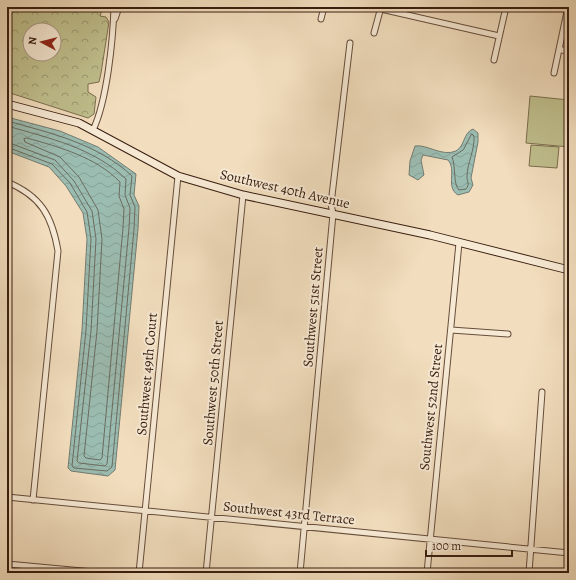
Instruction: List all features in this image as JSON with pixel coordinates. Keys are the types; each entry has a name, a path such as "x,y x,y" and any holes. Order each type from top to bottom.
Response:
{"street":[{"path":"93,130 102,107 113,26 114,7"},
{"path":"113,26 119,7"},
{"path":"321,19 324,7"},
{"path":"494,60 506,7"},
{"path":"554,72 568,7"},
{"path":"374,33 381,8 499,36"},
{"name":"Southwest 51st Street","path":"300,573 333,214 331,204 350,43"},
{"path":"559,49 569,52"},
{"name":"Southwest 40th Avenue","path":"7,104 60,118 93,130 128,151 178,176 243,194 459,243 569,270"},
{"name":"Southwest 49th Court","path":"140,573 178,176"},
{"path":"7,182 21,188 44,208 55,237 57,266 33,500"},
{"name":"Southwest 50th Street","path":"206,573 243,194"},
{"name":"Southwest 52nd Street","path":"427,573 459,243"},
{"path":"451,330 508,334"},
{"path":"529,573 531,550 530,539 542,392"},
{"name":"Southwest 43rd Terrace","path":"7,497 146,510 305,528 569,553"},
{"path":"7,564 104,573"}],"green space":[{"path":"7,7 103,7 100,16 106,17 109,22 99,82 88,84 88,92 96,97 94,114 88,118 7,92"},
{"path":"530,96 569,100 569,147 526,143"},
{"path":"531,145 559,147 557,168 529,166"}],"water":[{"path":"7,117 60,131 98,147 136,174 134,195 139,206 138,229 115,470 108,476 71,471 68,468 82,330 87,239 83,213 66,186 49,167 7,151"},
{"path":"473,129 478,133 478,142 471,178 473,185 469,192 458,195 454,192 451,183 452,169 448,160 423,155 421,160 424,175 418,180 409,175 410,161 415,146 440,152 456,151 461,146 467,133"}]}
